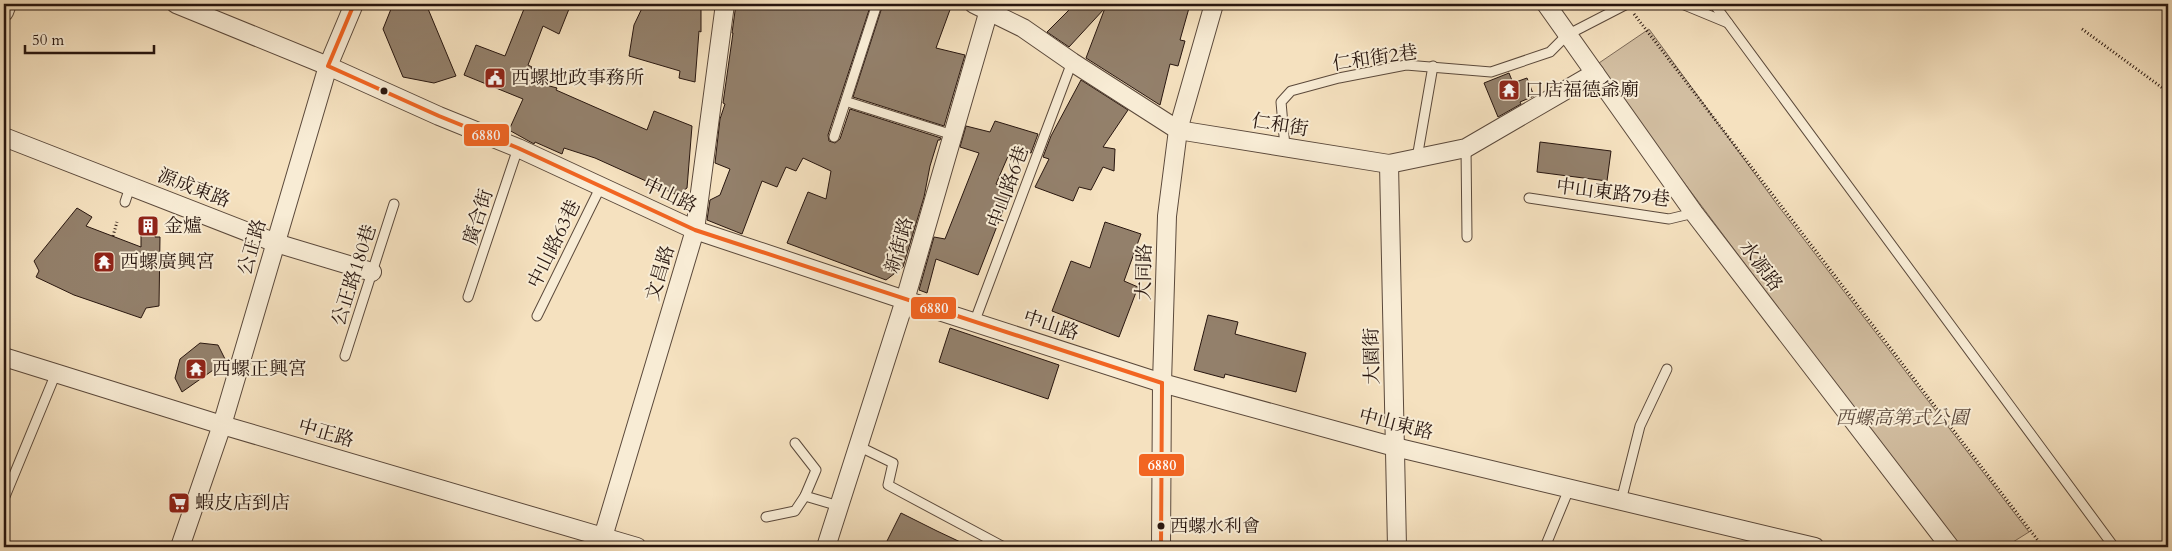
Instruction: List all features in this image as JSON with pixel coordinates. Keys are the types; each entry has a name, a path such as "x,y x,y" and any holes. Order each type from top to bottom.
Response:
{"street":[{"path":"4,12 7,4"},
{"name":"中山路","path":"176,4 328,66 439,116 518,148 695,230 974,323 1162,383"},
{"name":"公正路","path":"180,547 222,425 328,66 354,4"},
{"name":"文昌路","path":"602,542 695,230 724,4"},
{"name":"大同路","path":"1161,547 1166,216 1178,130 1214,4"},
{"name":"水源路","path":"1546,4 1694,213 1950,547"},
{"name":"仁和街","path":"985,6 1023,28 1178,130 1389,164 1466,148 1595,73"},
{"name":"新街路","path":"826,547 905,300 952,135 985,6"},
{"name":"源成東路","path":"4,137 127,194 372,272"},
{"name":"大園街","path":"1389,164 1398,547"},
{"name":"中正路","path":"4,357 602,542 637,547"},
{"name":"中山東路","path":"1162,383 1395,447 1815,547"},
{"name":"公正路","path":"192,547 195,504"}],"lane":[{"path":"834,137 877,4"},
{"name":"仁和街2巷","path":"1286,147 1281,102 1291,91 1339,78 1406,65 1491,72 1550,52 1567,34 1627,4"},
{"path":"1682,4 1728,23"},
{"path":"1714,4 2114,547"},
{"name":"中山路6巷","path":"974,323 1072,62"},
{"path":"1417,158 1433,66"},
{"path":"852,103 952,135"},
{"name":"廣合街","path":"468,297 518,148"},
{"path":"1466,148 1467,237"},
{"name":"中山路63巷","path":"537,316 601,186"},
{"name":"中山東路79巷","path":"1529,198 1668,219 1694,213"},
{"name":"公正路180巷","path":"345,356 394,204"},
{"path":"1620,501 1640,426 1667,369"},
{"path":"4,499 56,374"},
{"path":"766,517 795,511 805,496 816,470 795,443"},
{"path":"858,446 893,463 888,485 1002,546"},
{"path":"1545,547 1570,488"},
{"path":"805,496 839,506"}],"path":[{"path":"1627,4 2043,547"},
{"path":"2082,29 2168,92"},
{"path":"113,236 118,222"}],"green space":[{"name":"西螺高第式公園","path":"1649,29 1776,203 2029,532 2005,547 1961,547 1778,308 1596,65"}],"building":[{"path":"393,4 426,4 456,76 434,83 403,77 383,29"},
{"path":"526,4 571,4 559,34 543,26 528,65 532,67 527,80 557,88 556,90 647,130 654,111 692,126 687,188 677,195 595,158 564,148 562,154 535,142 534,144 509,130 523,99 464,75 476,45 505,56"},
{"path":"644,4 686,4 701,8 701,32 699,31 695,82 679,78 680,71 629,56 634,25"},
{"path":"736,4 871,4 828,135 829,141 835,143 840,139 850,109 941,138 938,140 930,166 924,197 903,267 886,280 787,243 808,192 826,199 831,171 803,158 796,171 786,167 777,187 762,181 742,234 707,220 710,200 720,195 730,169 715,163 720,119 725,104 723,103"},
{"path":"883,4 944,4 951,7 936,48 965,55 944,126 853,97"},
{"path":"1075,4 1172,4 1189,8 1180,40 1185,41 1178,66 1170,64 1160,105 1086,58 1105,8 1069,47 1047,32"},
{"name":"口店福德爺廟","path":"1509,73 1513,83 1527,78 1534,96 1520,102 1521,104 1498,117 1484,83"},
{"path":"1081,80 1128,110 1103,147 1115,149 1114,171 1103,167 1091,190 1079,187 1073,201 1035,187 1049,159 1043,157 1051,136"},
{"path":"995,121 1038,134 1031,153 1012,147 996,184 1011,190 978,275 936,259 927,293 919,290 934,237 945,239 979,153 960,147 966,126 990,132"},
{"path":"1540,142 1611,151 1607,181 1537,172"},
{"path":"77,208 92,217 86,226 141,247 141,222 147,218 154,220 156,225 155,237 160,237 159,306 146,308 141,318 74,295 36,277 39,271 34,261"},
{"path":"1105,222 1141,234 1124,281 1138,287 1119,337 1052,311 1071,261 1090,268"},
{"path":"1208,315 1238,322 1235,334 1306,353 1296,392 1225,374 1224,378 1194,370"},
{"path":"950,328 1059,365 1048,399 939,362"},
{"name":"西螺正興宮","path":"200,343 218,345 226,361 182,392 175,378 180,359"},
{"path":"901,513 937,531 971,547 884,547"}],"transit line":[{"name":"6880","path":"354,4 328,66 439,116 518,148 695,230 1162,383"},
{"name":"6880","path":"1161,547 1162,383"}],"place":[{"name":"西螺地政事務所","path":"495,78"},
{"name":"口店福德爺廟","path":"1509,90"},
{"name":"金爐","path":"148,226"},
{"name":"西螺廣興宮","path":"104,262"},
{"name":"西螺正興宮","path":"196,369"},
{"name":"蝦皮店到店","path":"179,503"},
{"name":"西螺水利會","path":"1161,526"}]}
